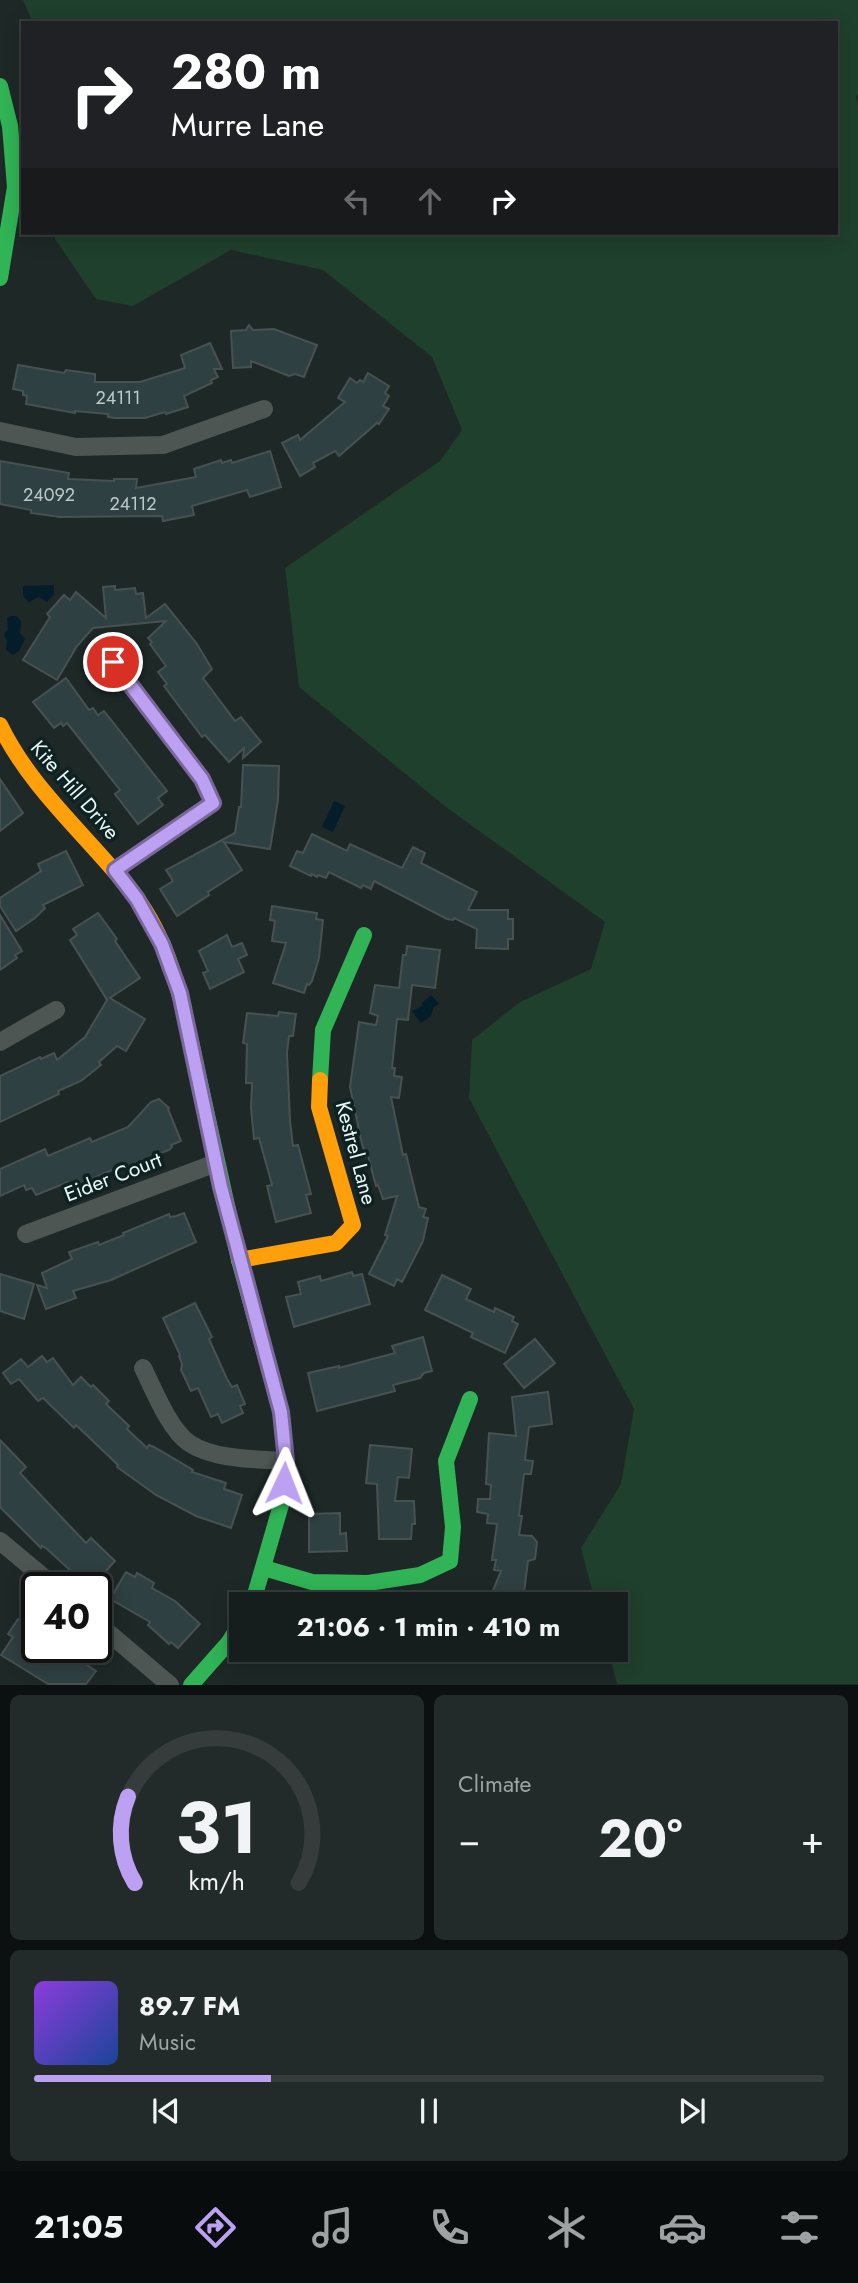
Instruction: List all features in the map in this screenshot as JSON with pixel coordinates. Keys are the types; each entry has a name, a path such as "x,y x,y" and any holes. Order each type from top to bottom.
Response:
{"street":[{"path":"0,86 10,127 15,187 0,278"},
{"path":"0,431 76,447 163,444 264,409"},
{"path":"113,662 202,779 213,803 115,870"},
{"name":"Kite Hill Drive","path":"0,725 5,749 115,870 137,899 162,944 180,993 239,1260 281,1412 286,1461 281,1505 256,1592"},
{"name":"Kestrel Lane","path":"239,1260 336,1243 353,1225 319,1107 323,1030 364,935"},
{"path":"0,1041 56,1010"},
{"name":"Eider Court","path":"26,1234 216,1163"},
{"path":"143,1368 167,1416 189,1443 222,1455 286,1461"},
{"path":"264,1568 312,1582 368,1583 420,1575 450,1562 453,1527 446,1461 470,1399"},
{"path":"0,1541 37,1572"},
{"path":"112,1636 170,1685"},
{"path":"191,1685 229,1642"}],"green space":[{"path":"23,0 858,0 858,1684 617,1684 611,1662 628,1662 628,1592 593,1592 581,1548 621,1484 634,1409 469,1098 472,1040 520,1002 591,969 605,922 446,807 299,687 285,568 440,461 462,430 432,357 323,270 231,250 133,306 96,299 55,239 55,235 838,235 838,21 32,21"}],"water":[{"path":"54,585 54,594 47,602 39,597 29,602 23,596 23,586"},
{"path":"16,616 21,621 20,633 25,639 19,651 13,655 6,650 7,641 4,635 8,629 7,618"},
{"path":"334,801 345,806 333,832 322,827"},
{"path":"431,995 439,1004 434,1007 431,1016 421,1023 412,1011 422,1006"}],"building":[{"path":"249,325 253,330 274,329 317,345 304,377 295,374 289,376 251,361 251,367 233,368 231,331 246,330"},
{"path":"210,343 222,369 214,369 218,377 211,380 212,383 184,396 188,407 166,414 165,412 145,418 114,418 108,417 108,414 75,413 26,404 27,396 23,395 23,391 13,389 18,365 64,373 66,370 95,374 95,382 140,382 185,368 181,355"},
{"path":"368,373 389,386 385,393 389,396 383,406 389,409 379,424 339,456 335,451 313,463 315,467 300,476 282,443 298,435 300,440 345,402 338,398 350,378 357,383 360,380 363,382"},
{"path":"270,451 281,487 250,497 247,490 192,506 194,515 163,521 162,516 60,517 31,513 31,510 0,504 0,461 69,473 68,479 137,479 136,488 196,477 194,469 221,460 222,463 231,460 232,463"},
{"path":"115,586 115,590 135,588 136,594 143,593 146,618 165,604 197,644 212,669 203,678 235,721 241,717 261,742 243,758 244,748 229,762 205,735 202,737 164,686 167,684 158,672 166,666 148,638 166,621 93,628 77,646 57,680 23,660 50,617 47,614 64,595 70,600 76,592 106,618 103,587"},
{"path":"66,678 89,710 93,708 98,715 104,711 167,791 158,798 163,805 138,824 115,794 120,790 67,723 63,726 61,723 54,728 33,702"},
{"path":"243,765 279,766 278,800 270,849 224,842 242,870 177,916 160,889 173,881 166,870 235,833 241,807"},
{"path":"0,779 23,813 0,831"},
{"path":"312,834 347,851 350,844 402,868 413,847 425,853 421,863 477,892 468,910 508,910 508,919 513,919 513,939 508,939 508,949 476,948 477,929 454,918 447,919 374,881 371,889 363,885 361,888 329,872 326,878 317,877 290,866 297,851 303,853"},
{"path":"66,851 83,885 43,905 45,908 35,918 16,931 0,906 0,898 41,871 38,864"},
{"path":"272,906 317,913 316,919 323,920 319,958 312,981 307,984 304,993 273,983 286,943 272,941 275,921 270,920"},
{"path":"98,913 140,978 110,998 145,1019 126,1051 117,1046 99,1062 101,1065 81,1081 0,1122 0,1076 54,1053 57,1060 85,1037 107,1000 70,940 77,935 73,929"},
{"path":"0,915 22,951 0,970"},
{"path":"227,935 232,947 242,943 247,955 238,959 244,972 210,989 203,973 208,971 199,951"},
{"path":"407,946 440,950 435,988 412,985 408,1020 397,1019 392,1068 395,1068 394,1076 402,1077 399,1098 391,1097 403,1155 406,1154 419,1207 426,1209 423,1217 428,1218 423,1241 402,1282 397,1279 394,1286 369,1274 388,1236 385,1235 397,1196 383,1199 378,1185 376,1186 362,1144 350,1087 359,1022 376,1025 378,1016 370,1013 375,985 399,988 403,955 406,955"},
{"path":"279,1012 296,1014 287,1053 290,1121 293,1146 298,1145 311,1194 306,1195 311,1213 276,1222 267,1186 272,1185 259,1138 254,1139 252,1083 246,1083 247,1044 243,1043 247,1013 278,1016"},
{"path":"159,1099 169,1108 181,1141 171,1145 169,1150 70,1188 68,1182 36,1195 32,1188 26,1190 24,1185 0,1196 0,1169 45,1149 48,1156 90,1138 92,1142 128,1127 151,1102"},
{"path":"184,1213 196,1242 111,1280 73,1291 76,1298 46,1309 37,1285 47,1288 42,1273 72,1259 69,1252 98,1242 99,1245 169,1214 170,1217"},
{"path":"352,1272 353,1276 362,1274 370,1304 294,1327 286,1297 301,1294 298,1282 320,1276 321,1281"},
{"path":"0,1274 34,1284 24,1319 0,1311"},
{"path":"442,1275 471,1289 466,1299 494,1312 495,1308 514,1317 512,1321 518,1324 505,1353 471,1337 473,1333 425,1310"},
{"path":"195,1303 212,1337 209,1339 227,1379 232,1387 237,1385 245,1404 240,1406 243,1413 222,1423 218,1414 211,1417 198,1388 191,1391 181,1370 180,1355 163,1318"},
{"path":"423,1337 432,1371 424,1373 420,1378 393,1385 395,1391 317,1411 308,1373 395,1353 392,1346"},
{"path":"535,1339 555,1363 524,1388 504,1364"},
{"path":"42,1356 47,1362 53,1358 73,1385 81,1377 91,1387 93,1385 109,1401 106,1404 129,1426 127,1429 147,1448 149,1445 154,1447 193,1470 192,1472 226,1483 224,1489 242,1495 231,1528 196,1516 156,1495 117,1467 118,1465 76,1425 74,1428 43,1398 38,1401 19,1379 11,1384 3,1373 21,1359 28,1367"},
{"path":"548,1392 552,1424 529,1427 525,1460 533,1461 531,1474 524,1474 519,1535 532,1536 537,1542 535,1559 528,1561 524,1592 492,1592 501,1571 494,1570 496,1560 492,1560 497,1524 487,1523 488,1514 477,1512 478,1499 490,1499 491,1485 486,1484 489,1433 516,1436 512,1397"},
{"path":"0,1440 26,1467 20,1473 86,1543 91,1538 115,1561 105,1572 72,1572 47,1549 42,1546 41,1548 0,1507"},
{"path":"370,1445 412,1449 409,1478 398,1477 395,1501 414,1501 415,1524 412,1524 411,1539 379,1539 377,1484 366,1483"},
{"path":"340,1513 340,1534 346,1533 347,1551 309,1552 309,1514"},
{"path":"126,1572 135,1577 137,1573 154,1583 152,1588 175,1601 200,1624 178,1648 171,1642 169,1644 148,1625 150,1622 112,1600"},
{"path":"18,1619 21,1621 21,1663 84,1663 96,1671 86,1684 48,1684 1,1655 13,1637 8,1634"}],"traffic: fast":[{"path":"0,86 10,126 15,187 0,278"},
{"path":"113,662 202,779 213,803 115,870"},
{"path":"320,1080 323,1030 364,935"},
{"path":"194,1056 239,1260 281,1412 286,1461 281,1505 256,1592"},
{"path":"264,1568 312,1582 368,1583 420,1575 450,1561 453,1527 446,1461 470,1399"},
{"path":"191,1685 229,1642"}],"traffic: slow":[{"path":"0,725 13,749 45,793 118,875 147,914 173,973 194,1056"},
{"path":"239,1260 336,1243 353,1225 319,1107 320,1080"}],"route":[{"path":"113,662 202,779 213,803 115,870 137,899 162,944 180,993 221,1187 281,1412 286,1461 284,1483"}]}
